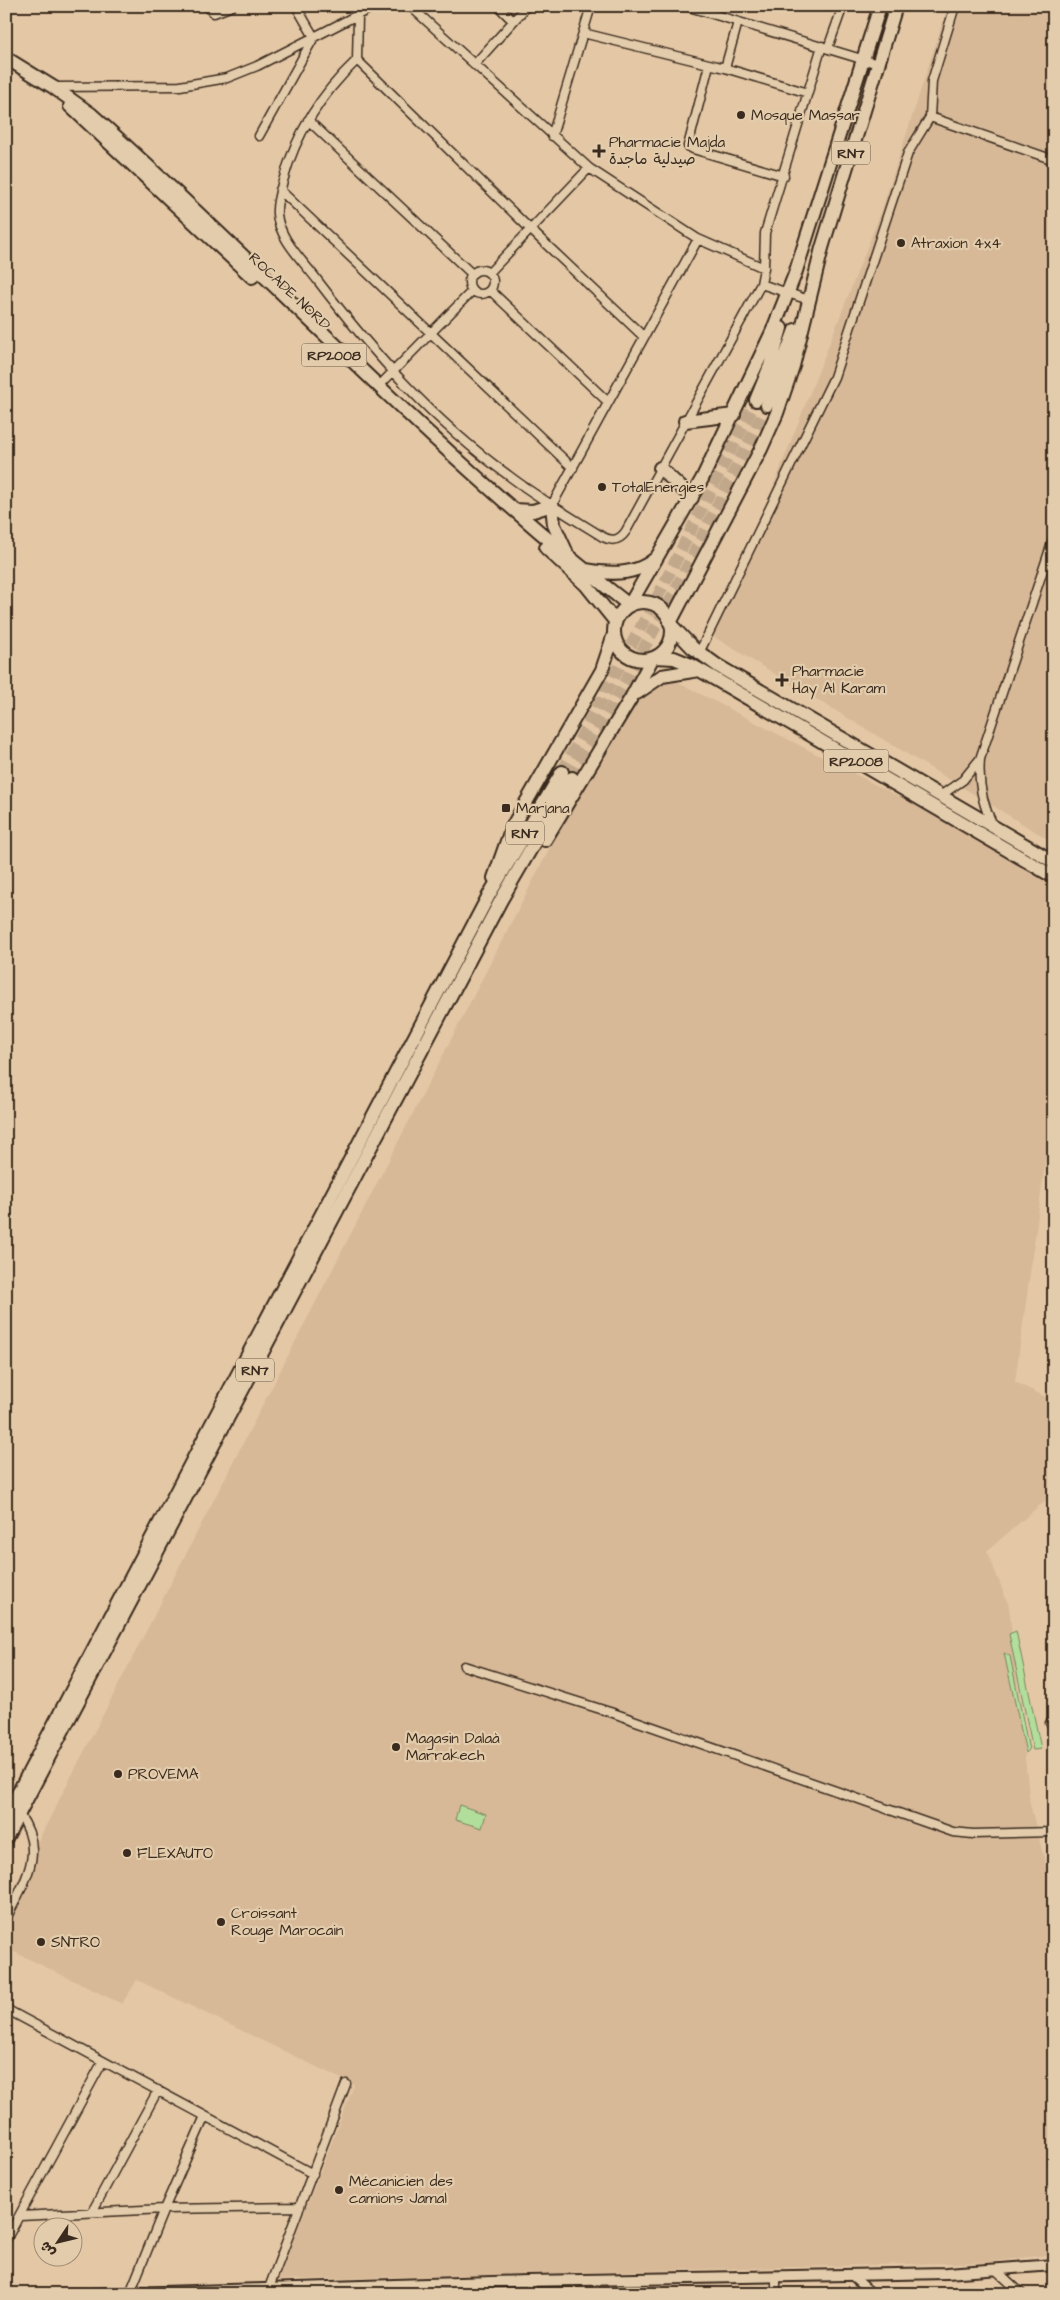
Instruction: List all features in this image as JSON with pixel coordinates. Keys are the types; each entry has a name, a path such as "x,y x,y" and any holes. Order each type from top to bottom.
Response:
{"highway":[{"name":"RN7","path":"880,6 788,293 761,403 809,300 822,248 896,6"},
{"name":"ROCADE NORD","path":"6,58 53,87 102,124 379,386 514,510 630,605"},
{"name":"ROCADE NORD","path":"53,87 82,119 354,374 571,571 599,599 615,621"},
{"path":"630,605 692,498 734,415 788,293"},
{"path":"495,898 539,850 654,658 666,648 670,641 671,624 770,432 793,366 809,300"},
{"path":"685,421 734,415"},
{"path":"660,468 692,498"},
{"path":"514,510 533,511 552,505 554,525 570,557"},
{"path":"586,570 606,573 628,572 645,565 661,554"},
{"path":"495,898 504,844 512,826 602,670 614,634 615,621 623,609 642,602 655,605 666,614 671,624"},
{"name":"RP2008","path":"671,624 699,653 1054,862"},
{"path":"614,634 618,647 629,656 642,660 654,658"},
{"name":"RP2008","path":"654,658 674,658 699,670 1054,876"},
{"path":"631,698 648,684 662,676 676,672 699,670"},
{"name":"RN7","path":"6,1838 13,1815 495,898 567,775"}],"street":[{"path":"207,6 214,13 232,6"},
{"path":"296,6 314,37"},
{"path":"53,87 180,86 210,82 244,72 375,6"},
{"path":"410,6 589,168 698,239 764,268"},
{"path":"498,6 513,22"},
{"path":"474,64 527,6"},
{"path":"552,136 591,6"},
{"path":"686,6 878,64"},
{"path":"358,16 357,60 333,84 308,120 295,147 280,190 277,214 285,237 345,316 392,372 419,398 482,455 552,505 603,537 613,540 619,539 623,535 761,284 764,268 765,233 808,93 843,6"},
{"path":"699,653 834,377 908,153 930,117 932,81 955,6"},
{"path":"725,68 738,22"},
{"path":"583,33 725,68 808,93"},
{"path":"259,136 314,37"},
{"path":"357,60 644,337"},
{"path":"710,65 688,146 784,176"},
{"path":"930,117 1054,160"},
{"path":"308,120 472,274"},
{"path":"489,273 589,168"},
{"path":"280,190 572,468"},
{"path":"552,505 698,239"},
{"path":"472,291 469,281 472,274 478,270 489,273"},
{"path":"472,291 479,294 490,290 493,284 489,273"},
{"path":"761,284 809,300"},
{"path":"490,290 608,402"},
{"path":"379,386 472,291"},
{"path":"994,826 985,808 980,789 980,759 1054,537"},
{"path":"940,796 962,780 980,759"},
{"path":"464,1666 613,1714 953,1832 973,1834 1054,1832"},
{"path":"6,1919 26,1879 32,1857 29,1830 13,1815"},
{"path":"6,2009 313,2174"},
{"path":"6,2240 103,2060"},
{"path":"269,2288 346,2084"},
{"path":"92,2212 158,2090"},
{"path":"130,2292 205,2116"},
{"path":"20,2216 164,2209 300,2207"},
{"path":"94,2294 528,2281 997,2271 1051,2267"},
{"path":"997,2271 1022,2294"},
{"path":"851,2275 873,2294"},
{"path":"776,2276 776,2294"},
{"path":"528,2281 535,2294"}],"shaded area":[{"path":"948,6 1054,6 1054,843 714,637 881,212"},
{"path":"664,675 1054,877 1054,1100 1015,1382 1054,1401 1054,1493 987,1551 1009,1606 1030,1804 1054,1896 1054,2254 990,2262 278,2280 354,2085 137,1980 122,2004 6,1948 6,1903 628,696"}],"green space":[{"path":"1016,1631 1041,1749 1033,1750 1009,1634"},
{"path":"1004,1653 1010,1656 1029,1750 1026,1753"},
{"path":"459,1805 486,1814 482,1828 455,1820"}],"tunnel":[{"path":"562,772 660,592 756,400"},
{"path":"572,778 671,599 767,405"}],"place":[{"name":"Mosque Massar","path":"741,115"},
{"name":"Pharmacie Majda صيدلية ماجدة","path":"599,151"},
{"name":"Atraxion 4x4","path":"901,243"},
{"name":"TotalEnergies","path":"602,487"},
{"name":"Pharmacie Hay Al Karam","path":"782,680"},
{"name":"Marjana","path":"506,808"},
{"name":"Magasin Dalaà Marrakech","path":"396,1747"},
{"name":"PROVEMA","path":"118,1774"},
{"name":"FLEXAUTO","path":"127,1853"},
{"name":"Croissant Rouge Marocain","path":"221,1922"},
{"name":"SNTRO","path":"41,1942"},
{"name":"Mécanicien des camions Jamal","path":"339,2190"}]}
